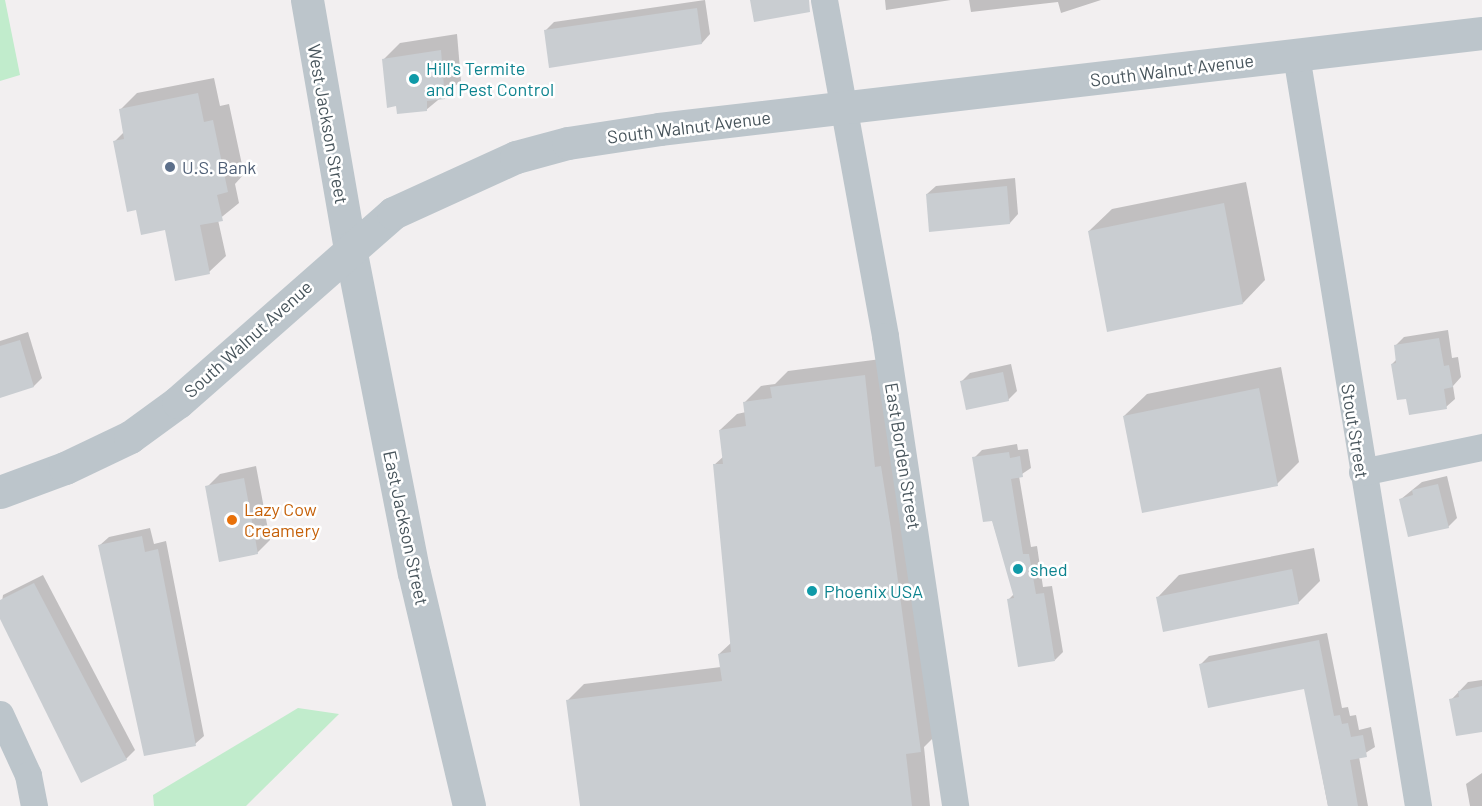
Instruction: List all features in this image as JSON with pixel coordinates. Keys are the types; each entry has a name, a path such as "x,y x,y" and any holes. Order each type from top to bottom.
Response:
{"street":[{"name":"West Jackson Street","path":"307,0 350,248"},
{"name":"East Borden Street","path":"824,0 885,336 955,806"},
{"name":"South Walnut Avenue","path":"0,492 65,468 130,437 178,402 350,248 393,213 516,157 567,143 659,129 1482,33"},
{"name":"Stout Street","path":"1296,55 1418,806"},
{"name":"East Jackson Street","path":"350,248 417,585 469,806"},
{"path":"1362,472 1482,447"},
{"path":"0,714 28,775 34,806"}],"green space":[{"path":"0,0 5,0 20,75 0,81"},
{"path":"298,708 339,714 246,806 154,806 153,795"}],"building":[{"path":"750,0 809,0 810,12 754,22"},
{"path":"697,8 702,44 549,68 544,30"},
{"name":"Hill's Termite and Pest Control","path":"441,50 445,99 427,101 427,111 397,114 396,106 387,108 382,59"},
{"name":"U.S. Bank","path":"198,93 204,122 213,120 228,192 217,195 223,221 200,225 210,274 175,281 165,230 141,235 136,210 127,212 113,141 124,139 119,109"},
{"path":"1007,186 1010,224 929,232 926,194"},
{"path":"1224,203 1243,304 1107,332 1088,231"},
{"path":"1439,338 1444,366 1449,365 1453,387 1444,389 1447,409 1409,415 1406,399 1397,400 1391,364 1396,363 1394,345"},
{"path":"20,340 34,387 0,398 0,346"},
{"path":"1003,372 1009,401 966,410 960,381"},
{"name":"Phoenix USA","path":"865,375 875,467 881,466 921,752 906,754 912,806 580,806 566,700 722,681 718,654 731,652 713,464 723,464 719,430 746,426 743,402 772,398 770,387"},
{"path":"1259,388 1278,486 1142,513 1123,416"},
{"path":"1009,452 1010,458 1020,456 1023,477 1011,479 1023,554 1029,554 1036,594 1044,593 1055,661 1018,667 1007,599 1014,598 992,521 983,522 972,457"},
{"name":"Lazy Cow Creamery","path":"244,478 258,554 219,562 205,486"},
{"path":"1438,484 1449,528 1408,537 1399,499 1413,495 1412,490"},
{"path":"142,536 145,552 158,549 196,746 144,756 98,545"},
{"path":"1292,569 1299,604 1163,632 1156,597"},
{"path":"34,583 127,760 81,783 0,619 0,600"},
{"path":"1319,640 1334,716 1340,715 1342,724 1348,723 1351,737 1363,735 1367,757 1350,760 1358,806 1328,806 1304,689 1208,708 1199,664"},
{"path":"1482,686 1482,732 1456,736 1449,699 1459,697 1458,691"}],"place":[{"name":"Hill's Termite and Pest Control","path":"414,79"},
{"name":"U.S. Bank","path":"170,167"},
{"name":"Lazy Cow Creamery","path":"232,520"},
{"name":"shed","path":"1018,569"},
{"name":"Phoenix USA","path":"812,591"}]}
